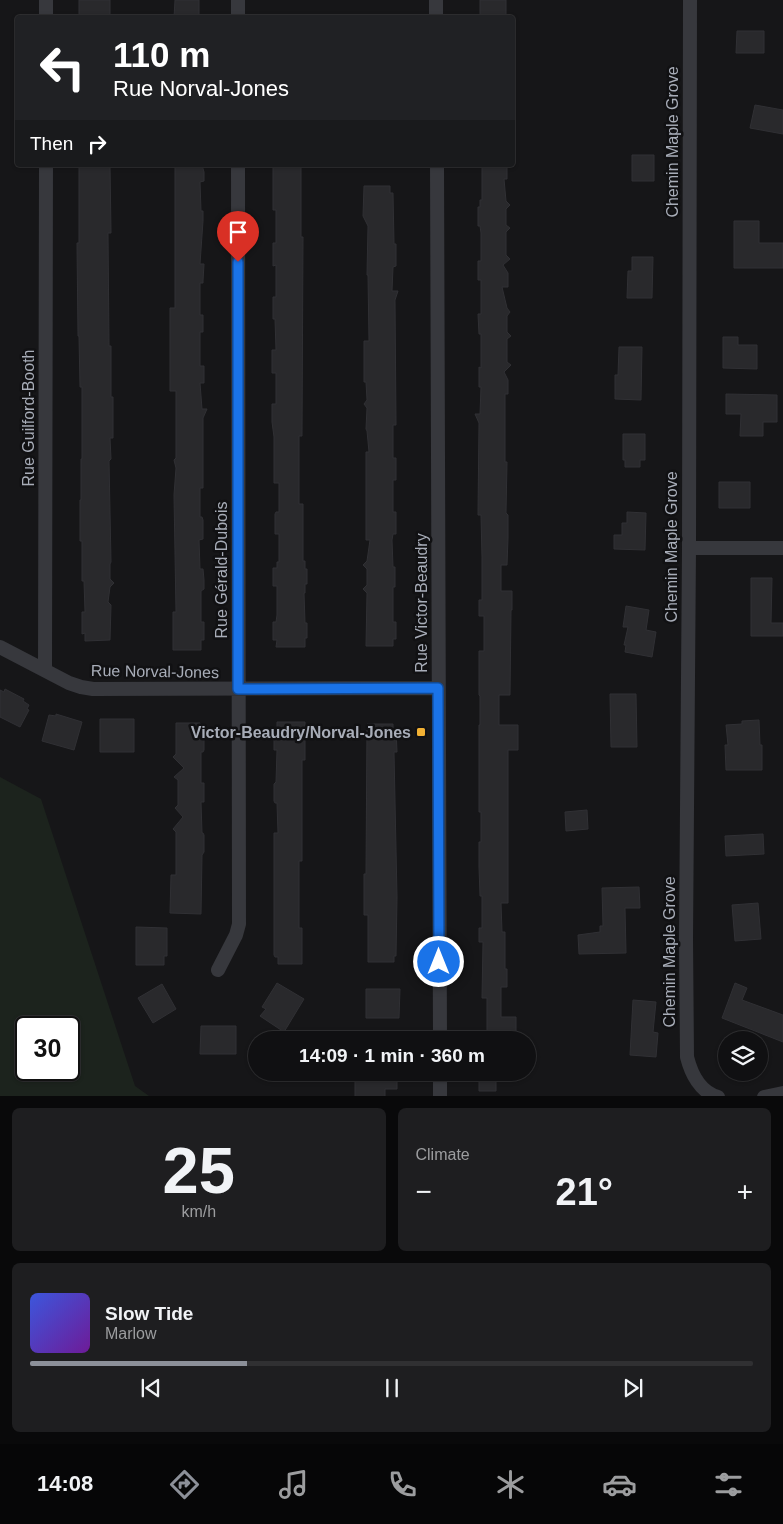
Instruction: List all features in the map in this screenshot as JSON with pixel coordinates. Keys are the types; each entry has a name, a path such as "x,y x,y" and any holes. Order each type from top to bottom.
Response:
{"street":[{"path":"46,0 46,15"},
{"path":"238,0 238,15"},
{"path":"436,0 436,15"},
{"name":"Chemin Maple Grove","path":"690,0 687,1057 690,1070 704,1090 718,1096"},
{"name":"Rue Guilford-Booth","path":"45,670 46,167"},
{"name":"Rue Gérald-Dubois","path":"218,970 236,935 239,924 238,167"},
{"name":"Rue Victor-Beaudry","path":"437,167 440,1031"},
{"path":"689,548 783,548"},
{"name":"Rue Norval-Jones","path":"0,647 69,683 93,689 438,688"},
{"path":"440,1081 440,1096"},
{"path":"764,1096 783,1093"}],"shaded area":[{"path":"0,777 41,799 135,1086 149,1096 0,1096"}],"building":[{"path":"79,0 110,0 110,15 79,15"},
{"path":"175,0 199,0 199,15 174,15"},
{"path":"480,0 506,0 506,15 480,15"},
{"path":"737,31 764,31 764,53 736,53"},
{"path":"755,105 783,110 783,134 750,128"},
{"path":"632,155 654,155 654,181 632,181"},
{"path":"79,167 110,167 111,233 108,233 109,346 111,346 113,438 110,438 111,459 109,461 110,579 114,583 110,587 108,602 111,605 110,640 85,641 85,633 82,634 82,612 85,612 84,581 82,581 82,541 80,541 82,387 80,387 78,336 77,243 79,243"},
{"path":"175,167 203,167 204,181 200,182 203,221 200,264 204,264 203,283 200,283 200,315 203,315 203,332 200,332 200,366 204,366 204,383 200,383 202,409 207,409 203,418 203,488 200,488 200,517 203,520 203,539 199,540 200,569 203,569 204,580 204,589 201,591 201,622 204,622 204,640 201,640 201,650 173,650 173,612 176,612 174,495 176,468 174,460 176,458 176,391 170,391 170,308 175,308"},
{"path":"273,167 301,167 301,237 303,237 302,436 299,436 299,504 303,504 303,561 305,561 305,569 307,569 307,584 305,584 304,593 305,623 307,623 305,647 276,647 277,640 273,640 273,622 276,622 277,615 277,586 273,586 273,568 277,568 277,562 279,562 279,534 275,534 275,514 279,512 279,483 274,483 274,437 272,422 272,404 276,404 276,373 272,373 272,350 276,350 273,297 276,297 276,265 273,266 273,243 276,243 276,210 273,210"},
{"path":"482,167 507,167 507,179 504,179 506,201 510,205 506,209 506,225 510,228 506,232 506,255 510,259 503,265 508,273 508,287 502,287 507,308 510,312 507,316 507,332 511,336 507,339 507,362 511,365 504,372 508,380 508,394 505,394 505,462 507,462 506,513 508,515 508,538 507,565 501,565 501,591 512,591 512,610 510,695 499,695 499,725 518,725 518,750 508,750 508,903 501,903 502,932 505,932 507,987 501,987 501,1017 516,1017 516,1031 487,1031 487,998 482,998 483,942 479,942 479,928 482,928 482,896 480,896 479,867 481,812 479,812 479,651 484,651 484,616 479,616 479,600 482,600 482,558 481,515 478,515 479,423 475,414 480,414 481,387 479,387 479,367 481,368 481,334 479,334 478,314 481,314 481,280 478,280 478,261 481,261 481,233 480,226 478,226 480,200 482,200"},
{"path":"364,186 390,186 390,193 393,193 396,266 393,267 392,291 398,291 395,300 396,425 393,425 393,458 396,458 396,480 393,480 393,512 396,512 396,534 393,534 392,540 393,567 395,567 393,622 396,622 396,639 393,639 393,646 366,646 367,593 363,589 367,585 367,569 363,565 367,561 370,540 366,540 366,452 369,452 366,429 367,408 364,404 367,400 366,382 364,382 364,341 369,341 368,226 363,216"},
{"path":"734,221 759,221 759,243 783,243 783,268 734,268"},
{"path":"632,257 653,257 652,298 627,298 628,271 632,271"},
{"path":"723,337 738,337 738,345 757,345 757,369 723,368"},
{"path":"619,347 642,347 641,400 615,399 615,375 618,375"},
{"path":"726,394 777,395 777,422 763,422 763,436 740,436 741,414 726,414"},
{"path":"623,434 645,434 645,460 640,460 640,467 625,467 625,460 623,460"},
{"path":"719,482 750,482 750,508 719,508"},
{"path":"627,512 646,513 645,550 614,549 614,535 622,535 622,523 627,523"},
{"path":"751,578 772,578 771,623 783,623 783,636 751,636"},
{"path":"626,606 649,610 646,630 656,632 652,657 625,652 626,645 624,645 628,627 623,627"},
{"path":"5,689 24,699 23,701 29,705 27,709 29,710 20,727 0,717 0,690 4,692"},
{"path":"610,694 636,694 637,747 611,747"},
{"path":"56,714 82,722 74,750 42,741 49,715 56,716"},
{"path":"100,719 134,719 134,752 100,752"},
{"path":"759,720 762,770 726,770 725,745 728,745 726,725 742,724 742,721"},
{"path":"277,722 305,722 305,760 302,760 302,861 299,861 299,928 302,928 302,964 278,964 278,957 274,955 274,833 278,833 277,803 274,801 277,750 274,750 274,732 277,732"},
{"path":"176,723 200,723 200,731 204,731 204,750 201,752 201,783 204,783 204,802 201,802 204,852 202,855 201,914 170,913 171,875 176,875 176,832 173,829 183,817 175,808 178,805 178,780 174,777 184,768 173,757 176,754"},
{"path":"367,724 393,724 393,729 396,729 397,752 394,752 397,897 396,956 394,956 394,962 368,962 368,915 364,915"},
{"path":"587,810 588,829 566,831 565,812"},
{"path":"763,834 764,854 726,856 725,836"},
{"path":"639,887 640,908 625,908 626,953 579,954 578,935 600,932 600,926 603,926 602,888"},
{"path":"758,903 761,939 735,941 732,905"},
{"path":"136,927 167,928 167,956 164,956 164,965 136,965"},
{"path":"277,983 304,999 285,1031 260,1016 266,1009 262,1007"},
{"path":"735,983 747,988 742,1000 783,1015 783,1042 768,1036 768,1031 755,1031 722,1018"},
{"path":"162,984 176,1009 153,1023 138,998"},
{"path":"366,989 400,989 399,1018 366,1018"},
{"path":"633,1000 656,1002 653,1032 658,1033 656,1057 630,1055"},
{"path":"201,1026 236,1026 236,1054 200,1054"},
{"path":"355,1081 397,1081 397,1089 385,1089 385,1096 355,1096"},
{"path":"479,1081 496,1081 496,1091 479,1091"}],"place":[{"name":"Victor-Beaudry/Norval-Jones","path":"421,732"}],"route":[{"path":"238,262 238,689 438,688 439,962"}]}
